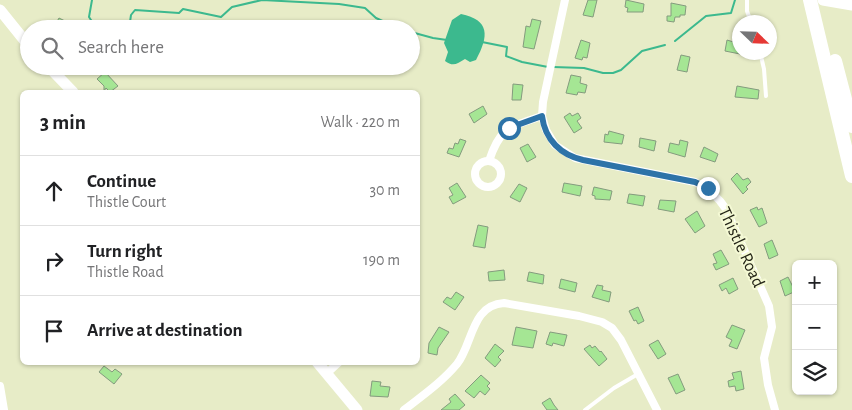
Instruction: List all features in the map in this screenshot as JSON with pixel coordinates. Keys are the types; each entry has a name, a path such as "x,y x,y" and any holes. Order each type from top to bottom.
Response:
{"highway":[{"path":"817,4 852,126"},
{"path":"817,4 852,176"}],"street":[{"name":"Thistle Road","path":"565,0 549,71 542,116 543,124 551,141 569,156 583,160 695,182 708,188 720,201 731,218 769,306 772,327 764,358 768,385 775,410"},
{"path":"817,4 848,3"},
{"path":"2,18 20,37"},
{"path":"57,75 72,90"},
{"path":"489,161 496,140 509,128 542,116"},
{"path":"404,410 439,382 457,364 466,350 477,320 488,307 498,304 532,307 579,316 606,324 616,332 621,340 657,410"},
{"path":"319,365 357,410"},
{"path":"326,374 336,365"},
{"path":"0,386 4,410"}],"lane":[{"path":"748,0 748,15"},
{"path":"762,60 766,96"},
{"path":"585,410 614,388 638,374"}],"shaded area":[{"path":"461,14 477,20 482,25 485,36 476,60 470,62 465,59 450,64 445,61 448,52 444,43 452,20"}],"building":[{"path":"588,0 597,0 593,17 583,15"},
{"path":"626,0 644,4 643,12 627,12 628,8 625,7"},
{"path":"671,3 686,6 685,15 675,17 674,22 667,21 667,16 671,16"},
{"path":"532,19 541,21 534,49 523,47 526,26 530,27"},
{"path":"581,40 590,43 587,58 583,57 582,60 575,58"},
{"path":"727,40 732,42 732,52 725,51"},
{"path":"681,55 690,57 687,72 677,70"},
{"path":"102,75 108,75 118,86 113,90 106,88 104,90 104,86 97,79"},
{"path":"571,75 581,77 580,83 587,85 585,93 578,92 577,95 566,93"},
{"path":"513,84 523,85 521,100 512,100"},
{"path":"737,86 759,90 758,99 735,97"},
{"path":"483,106 487,114 474,123 469,114"},
{"path":"570,113 572,116 578,113 581,118 577,121 582,128 574,133 564,117"},
{"path":"609,131 624,135 622,144 604,142 605,134 608,135"},
{"path":"640,138 656,141 654,151 639,147"},
{"path":"460,139 466,141 459,157 447,153 449,148 453,149 455,143 458,144"},
{"path":"680,140 688,142 685,157 668,152 670,143 679,145"},
{"path":"528,144 536,157 527,162 520,148"},
{"path":"704,147 718,154 715,162 700,157"},
{"path":"737,173 743,180 748,178 751,182 743,194 731,179"},
{"path":"457,183 466,197 453,204 449,197 453,195 449,188"},
{"path":"564,183 582,186 580,196 562,192"},
{"path":"519,184 527,188 520,202 510,197"},
{"path":"594,187 612,191 610,200 595,199 595,196 592,195"},
{"path":"629,194 645,196 643,206 627,203"},
{"path":"660,200 676,201 674,212 658,209"},
{"path":"757,207 758,210 762,208 767,223 759,227 750,210"},
{"path":"697,211 705,226 695,233 685,219"},
{"path":"478,225 488,227 485,248 473,246"},
{"path":"772,240 778,255 769,259 764,244"},
{"path":"721,250 729,264 716,270 713,264 717,263 713,254"},
{"path":"504,270 505,280 489,281 488,272"},
{"path":"529,272 544,275 543,284 527,281"},
{"path":"788,277 792,285 792,293 785,296 780,281"},
{"path":"733,278 738,289 729,294 726,288 722,291 719,285"},
{"path":"561,279 577,283 575,292 559,288"},
{"path":"597,285 603,286 602,290 611,292 609,302 592,297"},
{"path":"456,292 464,297 455,310 443,302 447,297 451,299"},
{"path":"638,307 644,321 638,324 636,320 634,321 629,311"},
{"path":"732,325 745,330 737,349 729,346 732,340 726,337"},
{"path":"439,327 449,332 438,348 437,355 428,353 429,343"},
{"path":"516,327 537,331 533,348 512,345"},
{"path":"550,332 567,335 564,346 553,343 552,346 546,344"},
{"path":"658,340 666,354 658,359 649,345"},
{"path":"495,344 504,351 498,357 501,360 495,367 485,358"},
{"path":"590,345 592,348 595,346 607,359 599,366 584,349"},
{"path":"104,366 112,372 115,369 122,374 114,384 99,372"},
{"path":"741,371 744,389 736,391 735,386 729,387 728,381 734,379 732,373"},
{"path":"678,374 685,390 676,394 668,378"},
{"path":"481,375 490,383 487,386 490,389 485,395 480,391 474,398 465,391"},
{"path":"372,381 381,382 380,386 390,387 388,397 370,396"},
{"path":"455,394 465,405 459,410 441,410 451,402 449,399"},
{"path":"550,398 558,410 547,410 542,403"}],"waterway":[{"path":"91,20 89,17 92,0"},
{"path":"130,20 135,10 179,13 183,9 221,17 232,7 262,0 339,4 365,8 380,20"},
{"path":"675,41 706,16 731,13 735,0"},
{"path":"420,34 447,40"},
{"path":"482,42 507,47 506,56 522,62 548,67"},
{"path":"553,67 584,68 603,73 613,73 621,70 642,51 665,45"}],"route":[{"path":"509,128 542,116 543,124 551,141 569,156 695,182 708,188"}]}
